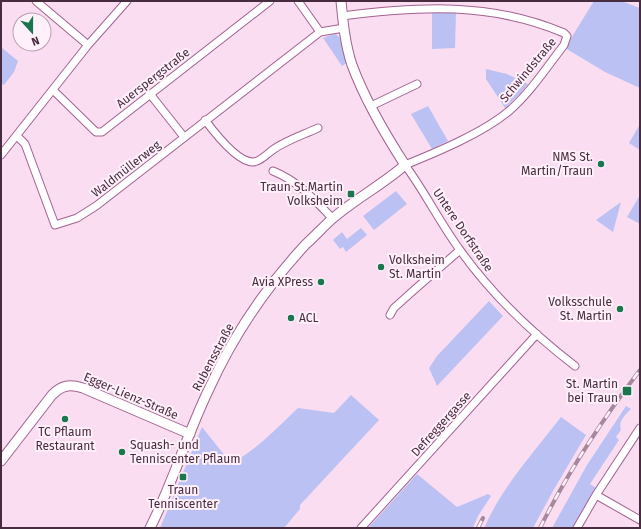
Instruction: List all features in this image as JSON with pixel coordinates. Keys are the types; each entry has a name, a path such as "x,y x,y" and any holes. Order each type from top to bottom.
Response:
{"street":[{"path":"36,1 88,45"},
{"path":"1,156 88,45 127,1"},
{"name":"Auerspergstraße","path":"53,90 96,132 102,132 270,1"},
{"path":"298,1 320,32 344,28"},
{"name":"Untere Dorfstraße","path":"341,1 344,28 352,64 362,90 405,165 460,250 477,273 500,299 536,334 575,366"},
{"name":"Schwindstraße","path":"342,16 401,10 473,10 507,15 538,22 564,33 567,36 564,45 524,96 509,111 480,130 405,165"},
{"name":"Waldmüllerweg","path":"17,136 25,144 55,225 87,213 320,32"},
{"path":"370,106 417,84"},
{"path":"150,94 184,137"},
{"path":"205,120 230,149 241,158 254,162 283,143 318,128"},
{"name":"Rubensstraße","path":"150,528 219,367 266,292 306,245 333,219 405,165"},
{"path":"273,171 285,176 298,185 333,219"},
{"path":"390,315 394,308 430,274 460,250"},
{"name":"Defreggergasse","path":"361,528 536,334"},
{"name":"Egger-Lienz-Straße","path":"1,461 52,395 58,389 72,385 88,390 190,434"},
{"path":"577,528 596,495 640,428"},
{"path":"596,495 640,520"}],"shaded area":[{"path":"594,1 621,1 640,8 640,88 605,72 565,48"},
{"path":"432,12 456,12 455,48 432,49"},
{"path":"336,34 342,40 347,63 342,66 323,38"},
{"path":"1,47 18,61 14,72 4,85 1,83"},
{"path":"486,69 507,74 528,84 505,108 486,79"},
{"path":"428,106 448,141 432,149 411,114"},
{"path":"640,124 640,150 629,143"},
{"path":"396,191 407,204 374,230 363,216"},
{"path":"640,195 640,224 627,217"},
{"path":"621,202 613,232 596,220"},
{"path":"361,228 367,235 346,252 343,247 340,249 333,240 342,232 347,239"},
{"path":"489,301 503,316 437,386 429,368 437,356"},
{"path":"351,395 379,420 300,505 300,509 284,528 160,528 202,427 226,457 231,461 238,459 256,447 298,408 334,413"},
{"path":"626,406 631,409 621,421 621,430 616,437 619,440 590,484 596,488 573,528 552,528 587,465"},
{"path":"561,417 586,435 533,528 484,528 491,513 509,484"},
{"path":"417,474 457,507 488,494 491,496 478,516 473,528 368,528"}],"railway":[{"path":"540,528 586,447 640,370"},
{"path":"478,528 483,518"}],"place":[{"name":"NMS St. Martin/Traun","path":"601,164"},
{"name":"Traun St.Martin Volksheim","path":"351,194"},
{"name":"Volksheim St. Martin","path":"381,267"},
{"name":"Avia XPress","path":"321,282"},
{"name":"Volksschule St. Martin","path":"620,309"},
{"name":"ACL","path":"291,318"},
{"name":"St. Martin bei Traun","path":"627,391"},
{"name":"TC Pflaum Restaurant","path":"65,419"},
{"name":"Squash- und Tenniscenter Pflaum","path":"122,452"},
{"name":"Traun Tenniscenter","path":"183,477"}]}
